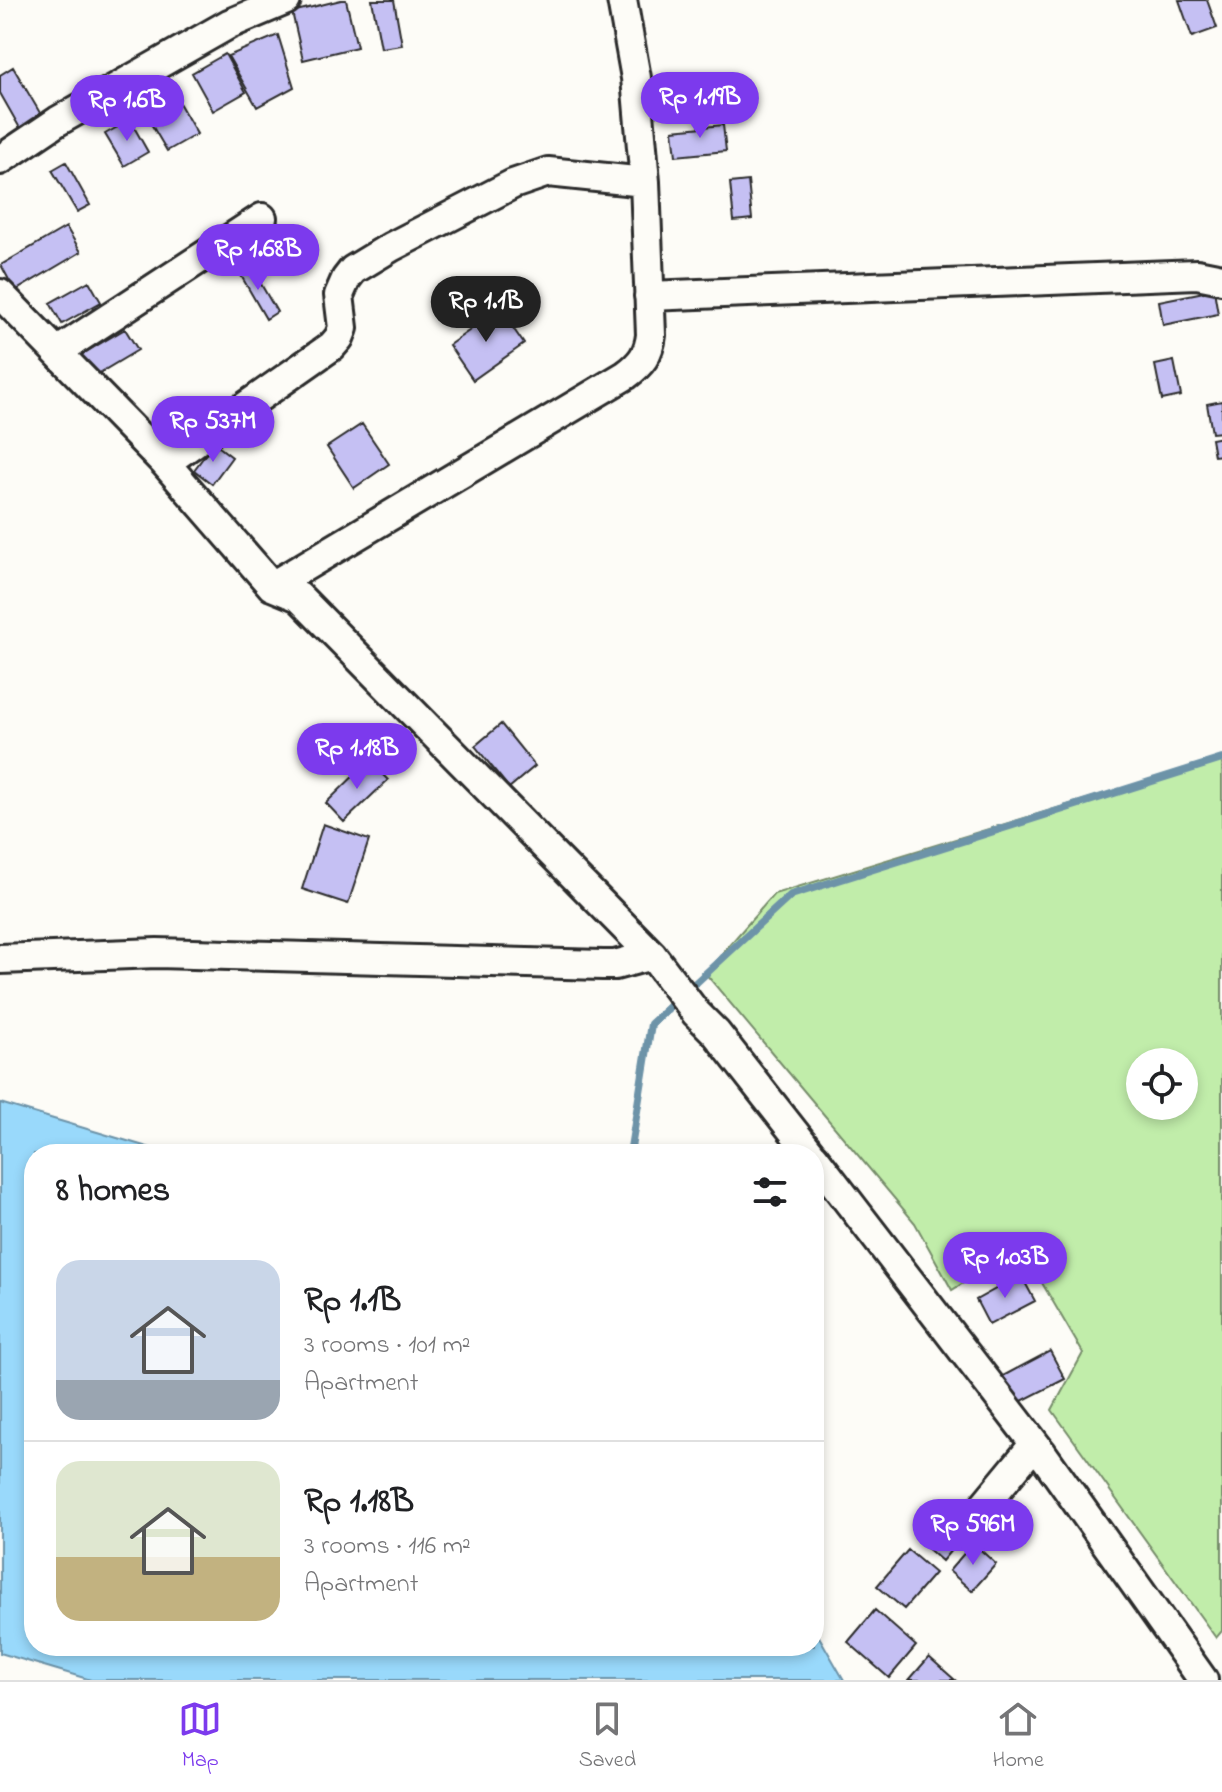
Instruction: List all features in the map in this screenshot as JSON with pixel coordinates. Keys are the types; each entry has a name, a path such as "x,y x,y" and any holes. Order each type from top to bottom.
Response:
{"street":[{"path":"272,586 626,375 645,357 650,348 651,335 645,182 636,78 622,0"},
{"path":"0,160 58,121 271,3"},
{"path":"165,463 332,346 343,328 339,295 346,279 353,270 391,247 513,184 548,172 645,182"},
{"path":"57,352 262,218"},
{"path":"649,296 1197,274 1222,279"},
{"path":"0,294 165,463 272,586 299,597 652,955 804,1144"},
{"path":"0,959 157,953 615,965 652,955"},
{"path":"824,1171 1028,1456 1203,1680"},
{"path":"985,1504 1028,1456"}],"green space":[{"path":"1222,758 1222,1631 1216,1638 1052,1410 1083,1353 1021,1247 952,1290 915,1223 705,973 774,894"}],"water":[{"path":"0,1103 137,1144 24,1144 24,1656 824,1656 824,1645 844,1680 91,1680 0,1653"}],"building":[{"path":"346,0 357,47 303,60 292,12"},
{"path":"372,0 394,0 402,45 381,48"},
{"path":"1179,0 1207,0 1217,28 1192,37"},
{"path":"278,35 294,87 257,107 228,56"},
{"path":"225,54 246,92 213,111 192,73"},
{"path":"13,67 43,118 21,130 0,93 0,75"},
{"path":"167,82 197,134 167,151 137,100"},
{"path":"130,120 148,152 124,166 105,134"},
{"path":"723,125 726,151 676,156 673,130"},
{"path":"66,162 90,205 77,212 52,170"},
{"path":"748,181 752,219 734,221 730,183"},
{"path":"66,227 81,252 15,291 1,265"},
{"path":"250,265 277,312 266,319 239,272"},
{"path":"89,281 101,302 62,324 50,303"},
{"path":"1214,290 1218,314 1163,325 1159,301"},
{"path":"500,309 524,344 473,380 449,345"},
{"path":"125,329 138,350 91,378 79,356"},
{"path":"1174,361 1181,396 1162,400 1155,365"},
{"path":"1222,401 1222,432 1212,433 1207,404"},
{"path":"362,424 389,464 354,488 327,447"},
{"path":"1222,437 1222,455 1214,456 1211,439"},
{"path":"214,443 232,457 212,484 194,470"},
{"path":"501,724 535,766 509,788 475,746"},
{"path":"369,761 388,780 344,822 326,803"},
{"path":"323,824 369,840 348,904 302,889"},
{"path":"1021,1275 1035,1301 989,1325 976,1300"},
{"path":"1050,1351 1065,1379 1018,1403 1003,1376"},
{"path":"946,1502 973,1524 942,1561 916,1538"},
{"path":"973,1543 996,1564 972,1591 949,1571"},
{"path":"908,1550 935,1573 904,1609 877,1586"},
{"path":"875,1610 916,1646 889,1678 848,1642"},
{"path":"929,1657 955,1680 909,1680"}],"waterway":[{"path":"632,1144 651,1024 791,895 1222,759"}]}
